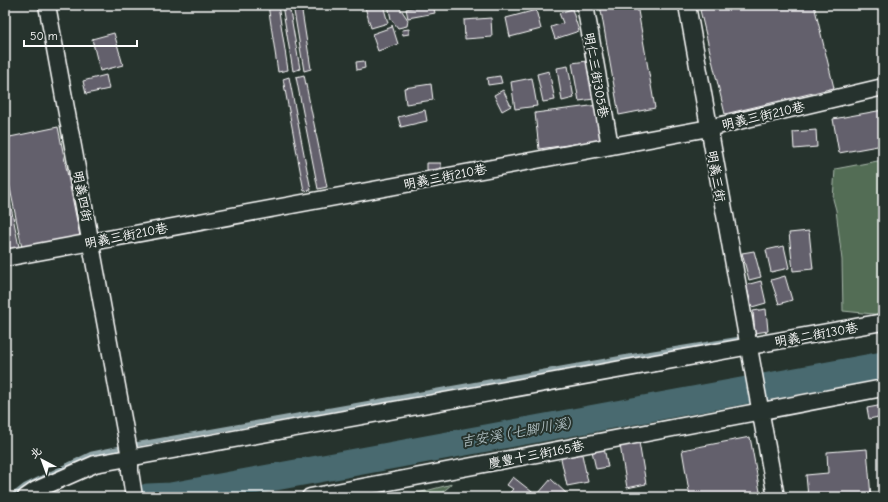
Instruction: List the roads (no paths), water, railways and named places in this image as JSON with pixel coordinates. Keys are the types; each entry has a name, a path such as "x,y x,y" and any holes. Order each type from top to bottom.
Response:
{"street":[{"name":"明義四街","path":"47,5 91,242 130,464 134,497"},
{"name":"明仁三街305巷","path":"585,5 610,146"},
{"name":"明義三街","path":"687,5 776,497"},
{"name":"明義三街210巷","path":"5,258 709,128 883,87"},
{"name":"明義二街130巷","path":"26,497 36,490 95,464 130,464 748,346 883,322"},
{"name":"慶豐十三街165巷","path":"310,497 883,388"}],"waterway":[{"path":"11,497 25,486 91,454 139,444 627,357 745,338"},
{"name":"吉安溪 (七腳川溪)","path":"148,497 171,496 883,365"}]}
